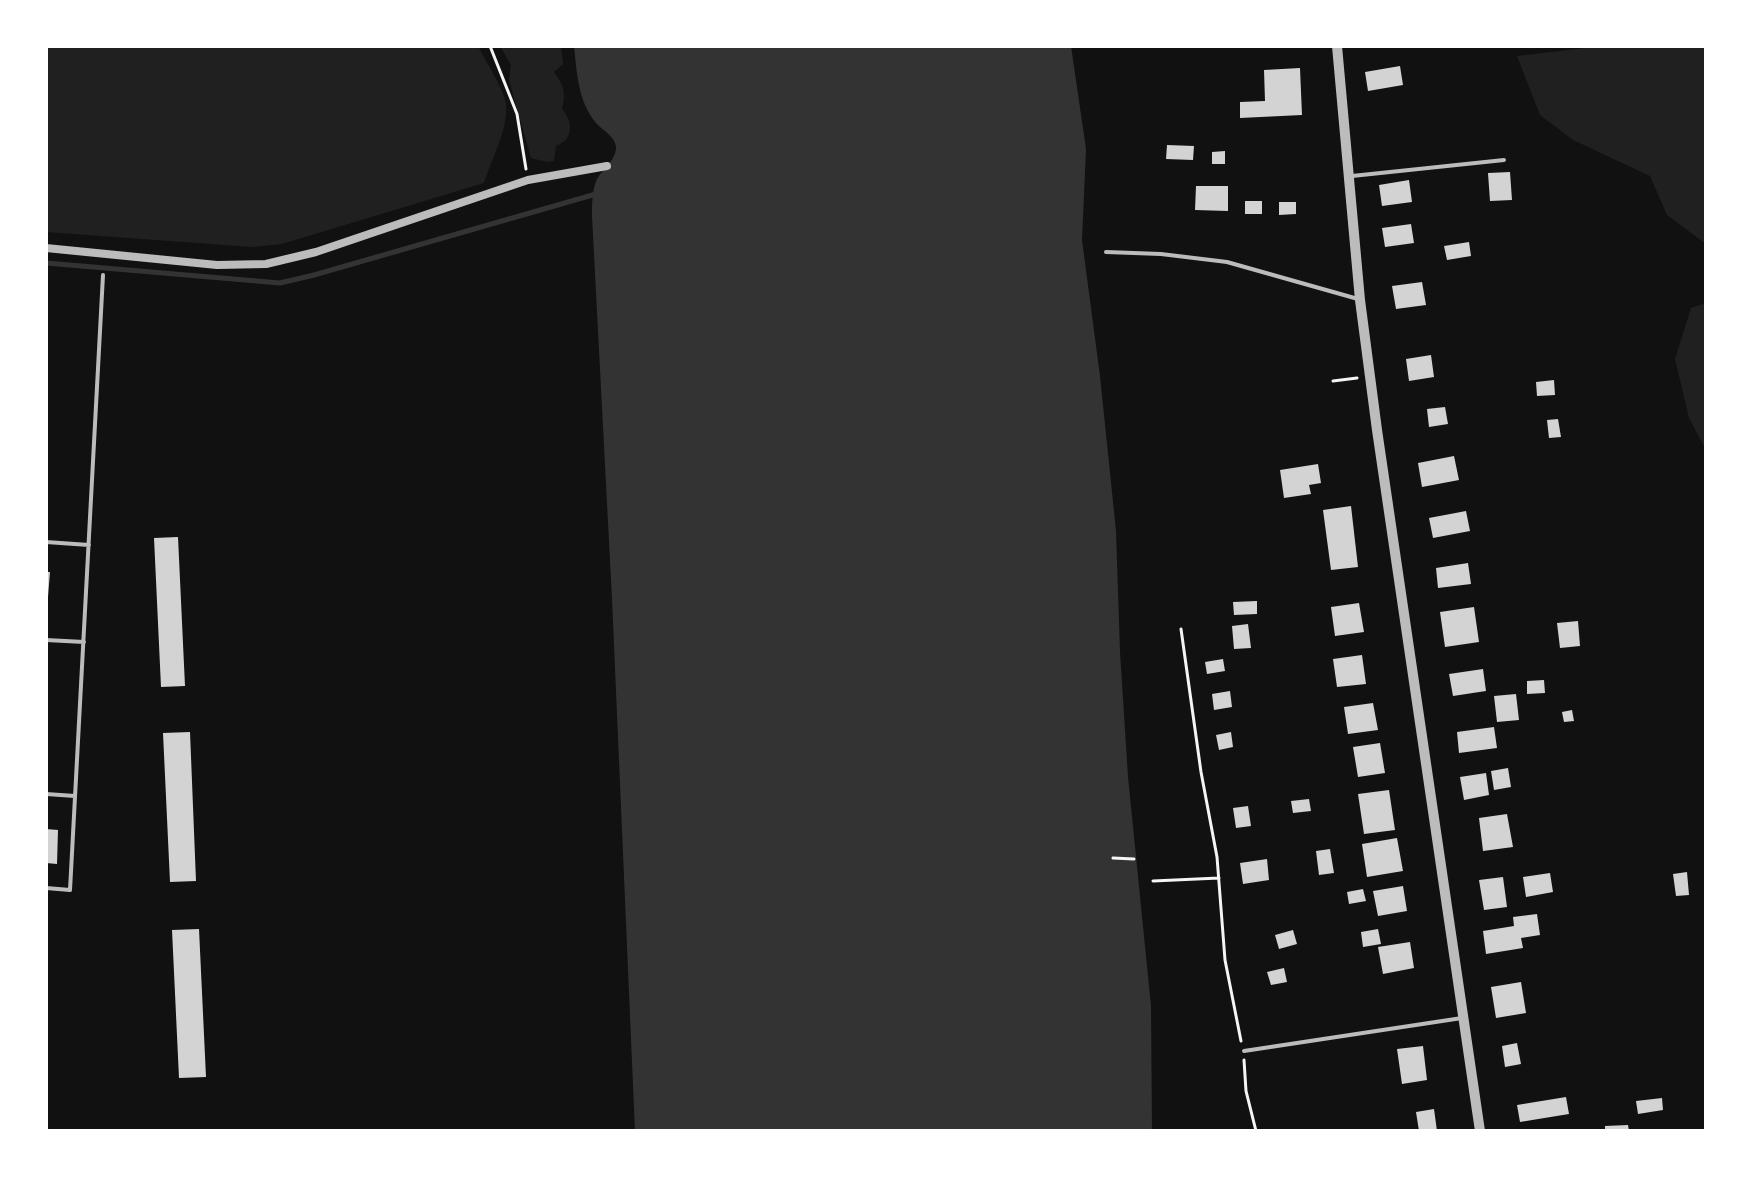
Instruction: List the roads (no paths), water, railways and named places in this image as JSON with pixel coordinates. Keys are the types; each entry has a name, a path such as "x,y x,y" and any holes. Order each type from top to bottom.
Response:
{"street":[{"path":"1337,46 1370,376 1480,1131"},
{"path":"46,248 217,265 266,264 316,252 528,180 607,166"}],"lane":[{"path":"1349,176 1504,160"},
{"path":"1106,252 1161,254 1227,262 1360,300"},
{"path":"46,888 70,890 103,275"},
{"path":"46,542 89,545"},
{"path":"46,640 84,642"},
{"path":"46,794 75,796"},
{"path":"1244,1051 1462,1018"}],"waterway":[{"path":"46,263 280,283 596,194"}]}
